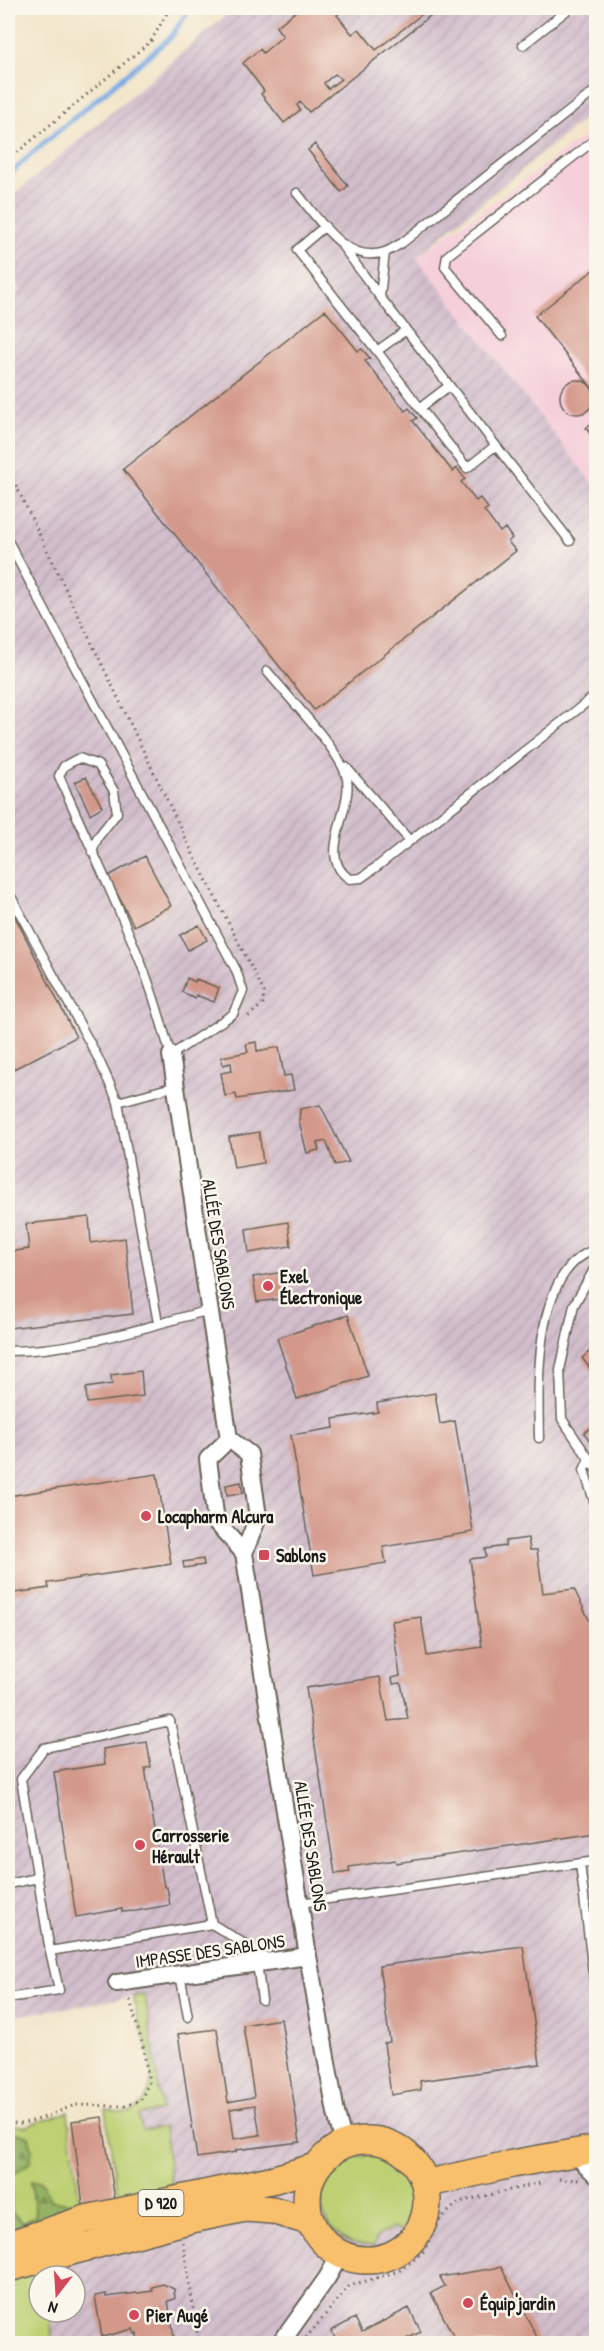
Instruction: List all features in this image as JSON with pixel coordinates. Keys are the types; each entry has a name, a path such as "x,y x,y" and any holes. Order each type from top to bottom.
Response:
{"main road":[{"path":"364,2139 384,2142 402,2151 417,2165 425,2184 428,2203 423,2223 413,2240 398,2252 379,2260 360,2260 340,2255 327,2246 309,2221 308,2184 316,2167 328,2153 344,2144 364,2139"},
{"path":"425,2184 585,2150"},
{"name":"D 920","path":"8,2244 86,2219 275,2180 316,2167"},
{"name":"D 920","path":"8,2268 180,2222 245,2208 272,2210 309,2221"}],"street":[{"name":"ALLÉE DES SABLONS","path":"171,1055 229,1439"},
{"path":"229,1439 249,1454 258,1517 244,1553 216,1522 208,1459 229,1439"},
{"name":"ALLÉE DES SABLONS","path":"244,1553 308,1956 336,2113 344,2144"},
{"name":"IMPASSE DES SABLONS","path":"122,1982 308,1956"},
{"path":"585,2150 588,2178"},
{"path":"280,2343 327,2278 340,2255"}],"lane":[{"path":"523,45 570,8"},
{"path":"341,244 364,253 385,252 402,243 597,90"},
{"path":"502,336 445,267 447,256 597,139"},
{"path":"297,194 341,244 570,541"},
{"path":"325,226 297,250 467,468 495,446"},
{"path":"380,297 385,252"},
{"path":"377,351 406,330"},
{"path":"420,408 449,386"},
{"path":"8,541 236,970 243,991 233,1014 171,1055 146,974 124,920 92,852 59,776 64,766 79,758 98,765 114,791 117,813 98,837 92,852"},
{"path":"267,671 410,842"},
{"path":"335,754 346,775 347,795 336,838 336,861 341,874 350,879 361,878 597,695"},
{"path":"8,891 98,1058 118,1102 158,1323"},
{"path":"118,1102 176,1086"},
{"path":"539,1438 538,1402 544,1321 555,1286 582,1253 597,1249"},
{"path":"597,1266 574,1305 560,1370 562,1419 597,1469"},
{"path":"8,1351 31,1351 89,1343 210,1310"},
{"path":"589,1458 584,1470 597,1507"},
{"path":"8,1998 59,1990 50,1951 21,1779 44,1748 170,1721 212,1924 265,1962 262,2000"},
{"path":"300,1903 597,1861"},
{"path":"580,1863 597,1999"},
{"path":"8,1884 38,1878"},
{"path":"50,1951 212,1924"},
{"path":"180,1974 188,2017"}],"path":[{"path":"8,160 151,41 170,8"},
{"path":"8,278 13,293 8,295"},
{"path":"8,2122 20,2124 40,2119 75,2105 125,2106 141,2100 149,2082 143,2047 122,1982"},
{"path":"301,2343 322,2322 349,2286 399,2271 424,2251 440,2219 459,2202 558,2179 588,2178"},
{"path":"180,2222 199,2343"}],"shaded area":[{"path":"235,8 596,8 596,109 416,257 596,488 596,2343 52,2343 51,2324 87,2324 87,2264 50,2263 169,2235 172,2183 164,2127 141,2131 139,2114 161,2110 145,1995 8,2017 8,309 19,290 8,252 8,200"},
{"path":"596,128 596,488 416,257"}],"green space":[{"path":"145,1995 162,2110 139,2115 142,2130 164,2127 172,2189 118,2198 105,2109 127,2112 144,2102 148,2094 151,2064 134,2002 134,1996"},
{"path":"68,2112 80,2205 50,2200 42,2182 31,2181 36,2216 24,2223 11,2212 10,2177 30,2162 17,2133 8,2139 8,2125 26,2126"},
{"path":"17,2133 29,2136 32,2150 30,2162 10,2177 11,2212 24,2223 36,2216 31,2181 42,2182 50,2200 80,2205 37,2224 8,2229 8,2139"},
{"path":"371,2155 396,2166 410,2184 412,2194 412,2206 402,2232 393,2228 377,2236 374,2246 352,2242 335,2232 325,2218 322,2202 324,2185 333,2171 349,2160"},
{"path":"27,2274 27,2324 51,2324 52,2343 8,2344 8,2284"}],"building":[{"path":"300,8 344,8 337,15 352,34 359,29 376,50 430,8 440,8 309,112 300,102 297,105 300,110 284,123 261,94 264,91 243,63 260,49 263,53 283,36 276,27","holes":["335,74 341,79 328,89 324,83"]},
{"path":"315,144 348,186 341,192 308,150"},
{"path":"596,268 596,393 535,316"},
{"path":"325,310 358,351 362,349 370,358 365,361 405,411 409,408 417,418 413,421 453,472 457,468 465,479 461,482 476,501 480,498 488,508 484,511 500,532 505,528 512,538 508,542 516,551 314,710 123,469"},
{"path":"577,380 589,385 594,397 589,409 577,414 565,409 560,397 565,385"},
{"path":"596,419 596,441 586,428"},
{"path":"86,777 102,807 90,814 75,782"},
{"path":"145,856 171,906 134,926 108,876"},
{"path":"8,903 76,1037 8,1072"},
{"path":"199,925 207,940 188,950 180,935"},
{"path":"187,978 219,988 214,1002 196,995 195,998 182,992"},
{"path":"256,1042 257,1051 279,1047 284,1076 291,1075 294,1090 237,1099 236,1094 225,1096 221,1073 232,1071 231,1063 223,1065 221,1057 248,1052 246,1044"},
{"path":"320,1105 349,1162 335,1165 326,1141 317,1143 319,1150 307,1153 299,1121 300,1109"},
{"path":"259,1132 263,1163 234,1168 229,1137"},
{"path":"89,1217 91,1243 125,1238 133,1314 8,1328 8,1252 29,1249 26,1224"},
{"path":"288,1222 291,1246 249,1253 246,1229"},
{"path":"283,1272 288,1298 257,1302 253,1277"},
{"path":"348,1315 368,1376 297,1399 277,1338"},
{"path":"596,1346 596,1376 582,1358"},
{"path":"141,1371 143,1396 87,1403 86,1388 112,1384 111,1375"},
{"path":"435,1393 440,1424 455,1421 473,1532 383,1547 386,1563 314,1575 291,1435 334,1428 333,1419 378,1412 377,1403"},
{"path":"596,1424 596,1449 584,1433"},
{"path":"157,1474 171,1564 48,1583 49,1588 8,1594 8,1496"},
{"path":"241,1482 243,1493 227,1495 226,1485"},
{"path":"528,1538 530,1550 537,1550 543,1593 574,1589 596,1634 596,1833 396,1863 395,1860 349,1867 350,1872 335,1874 306,1688 380,1677 388,1721 408,1719 401,1683 393,1684 392,1678 400,1676 392,1621 421,1617 427,1656 482,1647 470,1559 486,1557 485,1549 505,1546 506,1541"},
{"path":"203,1559 204,1565 184,1568 183,1562"},
{"path":"147,1742 151,1767 145,1768 164,1887 167,1887 170,1905 136,1911 122,1912 122,1909 76,1917 54,1772 105,1764 103,1749"},
{"path":"523,1946 540,2064 420,2081 421,2090 391,2095 384,2043 390,2042 379,1966"},
{"path":"281,2019 300,2142 236,2150 236,2152 197,2158 178,2034 217,2029 228,2102 254,2097 243,2025","holes":["255,2105 260,2135 234,2139 230,2109"]},
{"path":"102,2117 115,2200 83,2205 72,2121"},
{"path":"501,2267 540,2343 457,2343 431,2293 445,2286 440,2277"},
{"name":"Pier Augé","path":"163,2284 174,2289 175,2299 168,2301 175,2343 138,2343 137,2333 135,2334 133,2329 102,2337 95,2296 106,2294 106,2297 153,2291 152,2287"},
{"path":"409,2308 421,2332 398,2343 338,2343 331,2331 355,2318 362,2332"}],"waterway":[{"path":"8,176 32,153 171,37 190,8"}],"place":[{"name":"Exel Électronique","path":"268,1286"},
{"name":"Locapharm Alcura","path":"146,1516"},
{"name":"Sablons","path":"264,1555"},
{"name":"Carrosserie Hérault","path":"140,1845"},
{"name":"Équip'jardin","path":"468,2303"},
{"name":"Pier Augé","path":"134,2315"}]}
